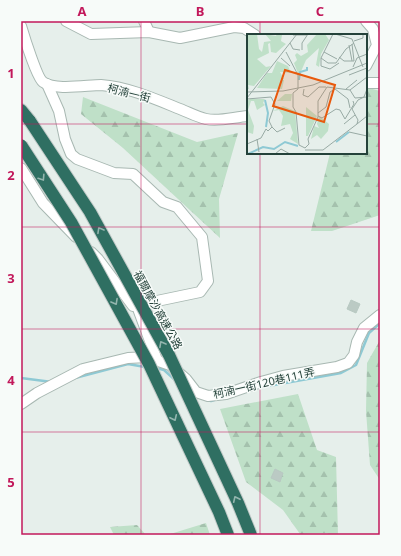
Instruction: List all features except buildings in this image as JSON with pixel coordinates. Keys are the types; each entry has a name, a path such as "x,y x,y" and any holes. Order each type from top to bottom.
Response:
{"highway":[{"name":"福爾摩沙高速公路","path":"21,110 30,121 90,212 169,355 238,503 251,535"},
{"path":"21,145 71,222 149,364 219,512 228,535"}],"street":[{"path":"66,21 91,34 149,32 180,38 234,27 244,28 253,34"},
{"path":"144,21 149,32"},
{"path":"366,21 373,29 377,45 367,64"},
{"path":"21,26 37,73 43,82 47,84 58,111 65,139 71,154 77,159 114,173 133,174 163,202 177,207 202,237 208,281 200,292 133,306 98,259 43,203 21,168"},
{"path":"367,83 380,82"},
{"name":"柯湳一街","path":"47,84 80,87 101,85 128,90 205,119 216,120 247,116"},
{"path":"137,306 157,360"},
{"name":"柯湳一街120巷111弄","path":"157,360 170,365 186,379 196,392 208,396 226,394 283,376 337,367 348,363 354,355 357,342 364,328 380,315"},
{"path":"21,404 83,368 128,358 147,357 157,360"}],"green space":[{"path":"369,88 380,91 380,215 332,231 311,231 330,154 367,154 367,90"},
{"path":"83,97 197,142 238,133 219,199 220,238 123,148 81,114"},
{"path":"380,340 380,480 370,465 366,411 367,363"},
{"path":"298,394 317,450 336,457 338,535 330,535 327,533 300,534 283,510 246,482 220,409"},
{"path":"206,523 210,535 167,535"},
{"path":"137,525 146,535 114,535 110,527"}],"waterway":[{"path":"263,387 341,373 356,365 369,333 380,323"},
{"path":"75,378 128,364 145,367"},
{"path":"156,368 164,370 175,380"},
{"path":"21,378 52,382"},
{"path":"207,400 211,401 217,399"}]}
